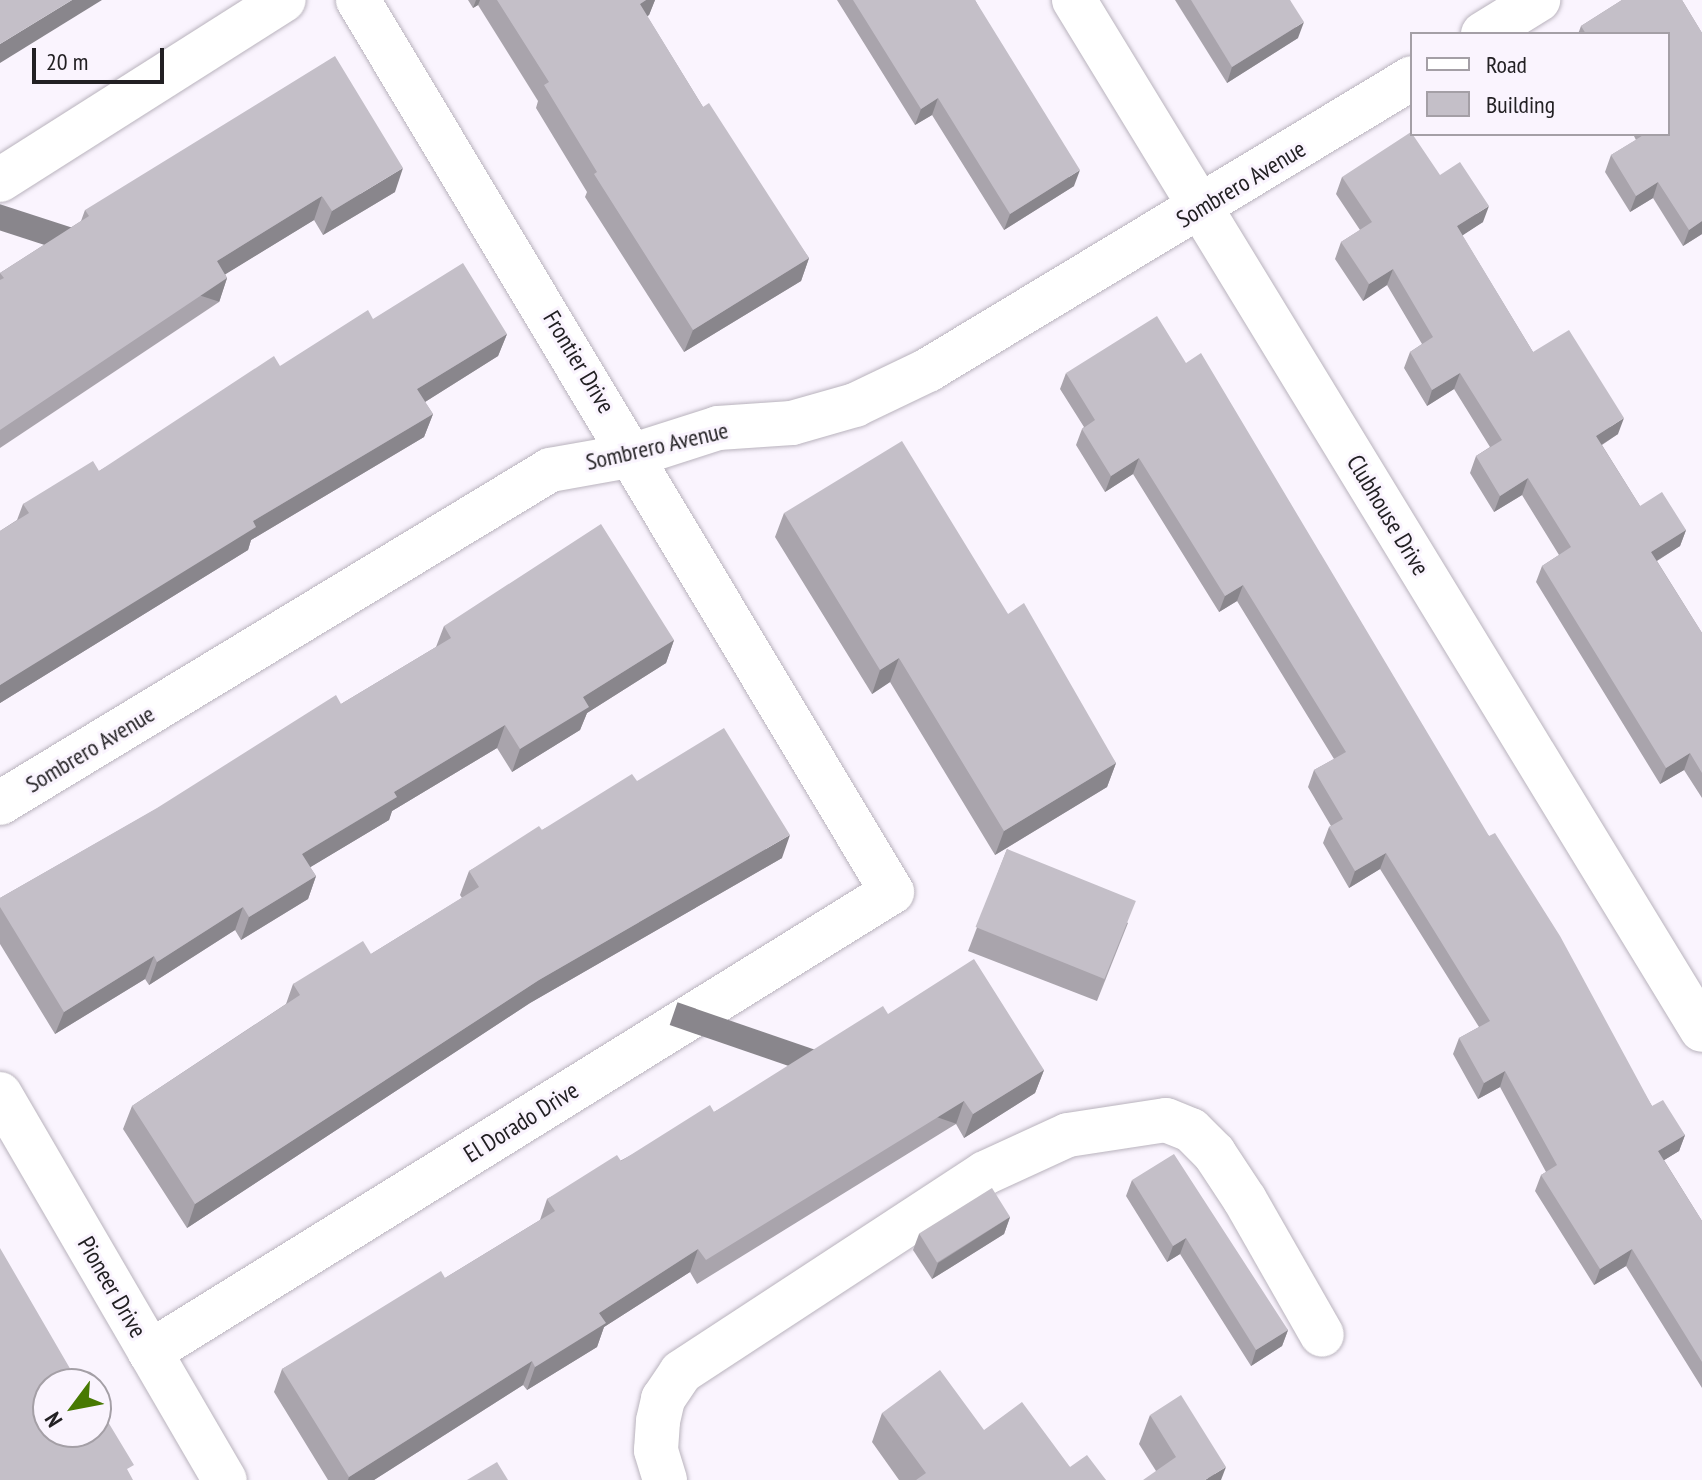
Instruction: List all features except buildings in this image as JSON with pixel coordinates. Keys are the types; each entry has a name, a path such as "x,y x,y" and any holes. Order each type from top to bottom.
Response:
{"street":[{"path":"0,180 284,0"},
{"name":"Frontier Drive","path":"358,0 634,455 892,892"},
{"name":"Clubhouse Drive","path":"1074,0 1702,1030"},
{"path":"1486,32 1538,0"},
{"name":"Sombrero Avenue","path":"0,803 550,470 634,455 718,428 792,423 855,405 928,370 1201,209 1410,79"},
{"name":"El Dorado Drive","path":"150,1352 892,892"},
{"name":"Pioneer Drive","path":"0,1094 225,1480"},
{"path":"665,1480 656,1450 658,1421 663,1399 681,1372 985,1173 1068,1135 1166,1120 1191,1130 1214,1153 1245,1200 1322,1335"}]}
